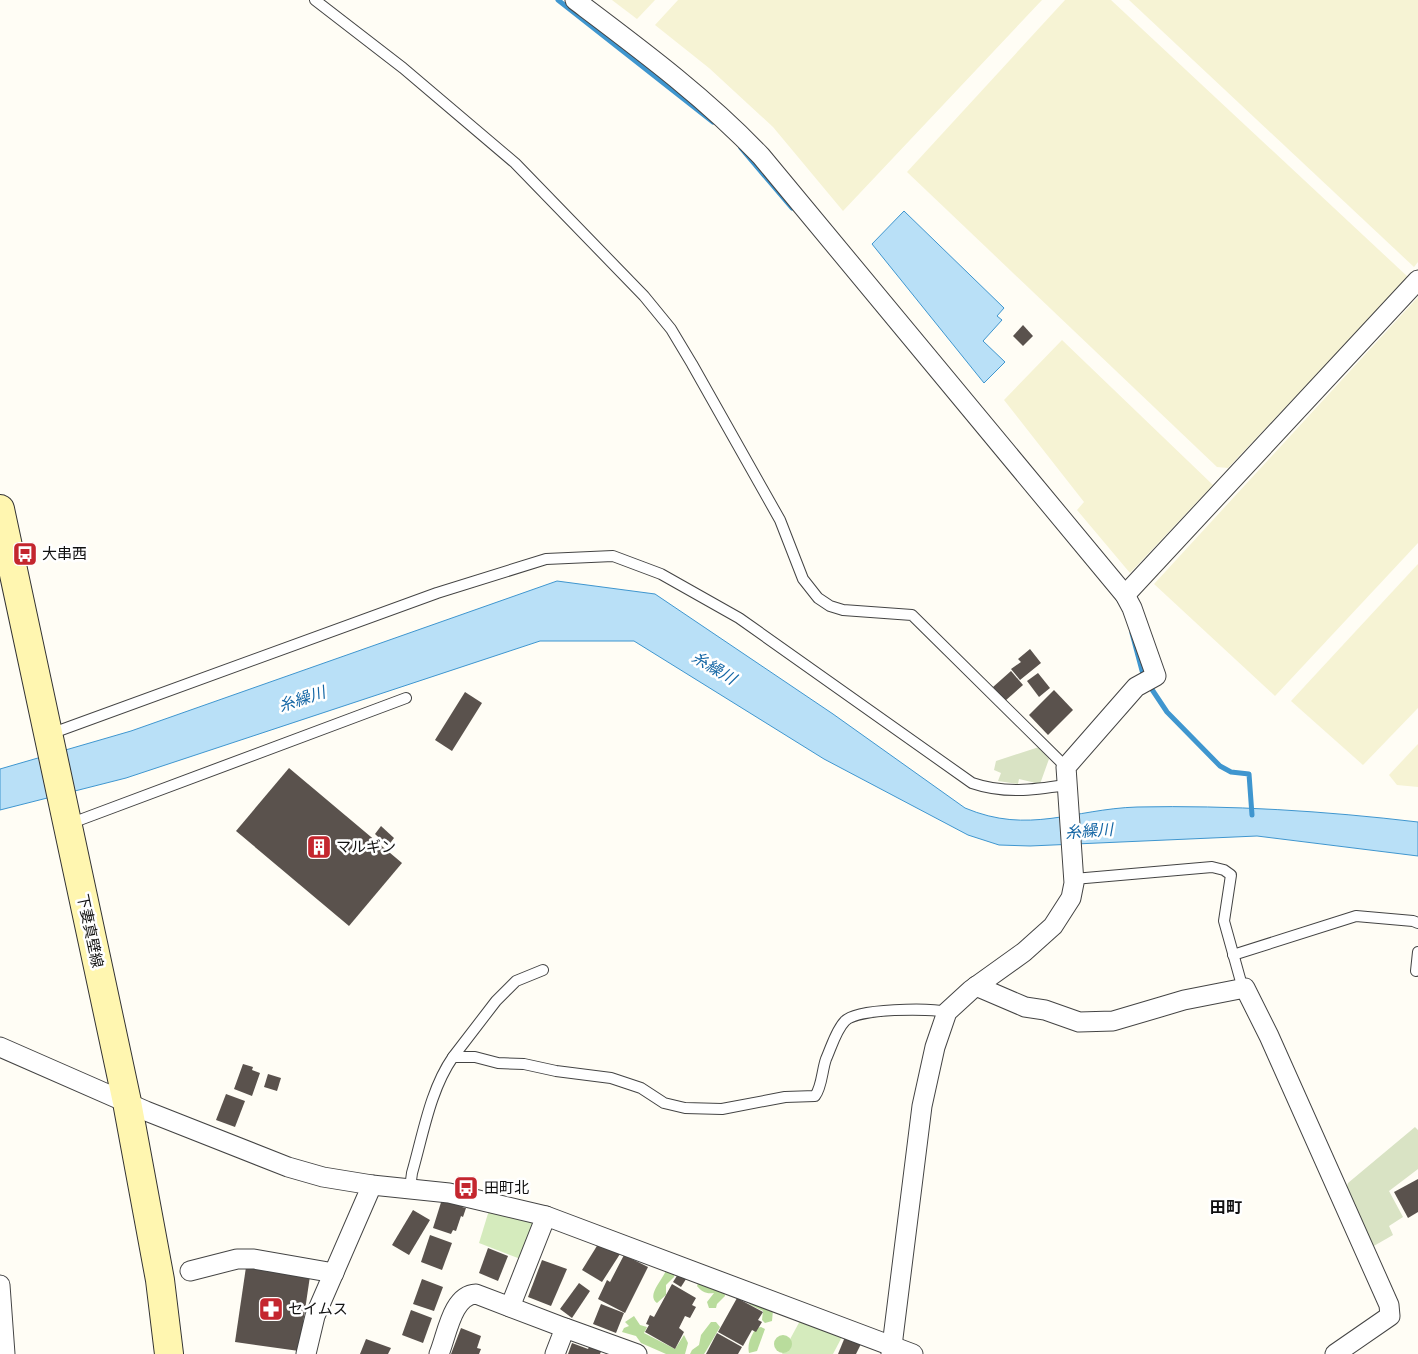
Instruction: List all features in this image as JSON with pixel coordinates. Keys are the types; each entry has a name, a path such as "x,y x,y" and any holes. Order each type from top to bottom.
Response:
{"main road":[{"name":"下妻真壁線","path":"0,509 68,820 126,1102 160,1280 169,1354"}],"street":[{"path":"575,0 699,96 730,123 761,156 1125,595 1132,608 1156,676 1144,682 1066,782 1074,874 1071,898 1053,926 1024,952 976,986 947,1012 935,1046 922,1106 892,1350"},
{"path":"1125,595 1418,280"},
{"path":"976,986 1025,1007 1045,1010 1079,1022 1113,1021 1184,1000 1244,988 1269,1036 1389,1305 1390,1316 1335,1354"},
{"path":"0,1047 126,1102 288,1167 323,1177 472,1198 546,1216 892,1350 913,1354"},
{"path":"306,1354 315,1316 372,1185"},
{"path":"510,1306 546,1216"},
{"path":"190,1271 237,1259 254,1259 334,1273"},
{"path":"0,1285 5,1354"},
{"path":"439,1354 459,1302 463,1297 476,1294 637,1354"},
{"path":"555,1354 565,1328"}],"lane":[{"path":"50,738 447,590 546,559 613,556 661,574 739,618 972,783 1004,791 1030,791 1066,782 912,615 865,614 830,606 818,598 803,579 780,520 692,364 671,329 644,296 515,162 403,68 314,0"},
{"path":"68,820 406,698"},
{"path":"1074,874 1212,867 1224,870 1231,875 1224,921 1244,988"},
{"path":"1233,956 1356,916 1418,923"},
{"path":"1416,971 1418,952"},
{"path":"410,1188 412,1173 444,1070 496,1001 516,981 543,970"},
{"path":"453,1057 475,1057 498,1064 524,1064 556,1071 611,1078 641,1088 664,1103 685,1108 722,1109 785,1097 815,1096 818,1092 822,1071 842,1025 852,1016 861,1012 936,1009 947,1012"}],"shaded area":[{"path":"612,0 655,0 637,19"},
{"path":"678,0 1042,0 843,211 773,127 709,68 655,25"},
{"path":"1065,0 1111,0 1408,277 1228,468 1217,467 907,172"},
{"path":"1129,0 1418,0 1418,262 1414,267"},
{"path":"1418,297 1418,543 1275,696 1154,584"},
{"path":"1062,340 1213,485 1130,573 1077,510 1084,502 1004,400"},
{"path":"1418,564 1418,708 1363,765 1291,701"},
{"path":"1418,744 1418,787 1397,785 1389,775"}],"green space":[{"path":"1039,747 1049,759 1040,784 1019,779 1018,784 998,781 1001,773 994,770 996,761"},
{"path":"1415,1127 1418,1130 1418,1169 1389,1191 1403,1217 1389,1226 1393,1235 1372,1247 1346,1189 1348,1183"},
{"path":"490,1207 530,1219 535,1229 523,1260 479,1243"},
{"path":"666,1270 675,1272 674,1277 666,1285 666,1295 657,1303 654,1300 654,1292"},
{"path":"699,1281 724,1291 725,1296 717,1304 716,1308 709,1308 707,1302 714,1293 706,1293 701,1290 697,1286"},
{"path":"750,1302 773,1310 772,1321 765,1323 762,1320 763,1311 749,1304"},
{"path":"634,1316 640,1325 647,1327 644,1333 675,1349 684,1335 688,1343 685,1354 666,1354 641,1343 636,1336 622,1332 624,1328 629,1326 625,1322"},
{"path":"801,1319 843,1335 833,1354 782,1354"},
{"path":"711,1322 716,1322 720,1327 706,1351 704,1354 690,1354 699,1345 701,1335"},
{"path":"761,1327 765,1329 757,1351 749,1353 751,1337 756,1328"},
{"path":"779,1335 787,1335 792,1340 790,1351 779,1353 774,1348 774,1340"}],"water":[{"path":"904,211 1004,308 997,316 1002,320 983,341 1005,362 984,383 872,244"},
{"name":"糸繰川","path":"557,581 655,594 833,714 965,808 988,816 1010,820 1031,820 1137,807 1243,808 1348,815 1418,822 1418,856 1257,836 1030,846 999,845 968,835 824,759 634,641 540,641 126,778 0,810 0,769 131,731"}],"building":[{"path":"1023,325 1033,336 1023,346 1013,336"},
{"path":"1030,649 1041,663 1020,680 1011,669 1021,662 1018,659"},
{"path":"1011,671 1023,685 1005,701 993,687"},
{"path":"1038,673 1050,688 1039,697 1027,681"},
{"path":"1054,690 1073,710 1048,735 1029,715"},
{"path":"465,692 482,703 452,751 435,740"},
{"name":"マルギン","path":"289,768 402,863 349,926 236,831"},
{"path":"381,826 394,838 388,846 375,834"},
{"path":"243,1064 253,1067 252,1070 260,1073 252,1096 234,1089"},
{"path":"268,1074 281,1078 277,1091 264,1087"},
{"path":"226,1094 245,1101 235,1127 216,1120"},
{"path":"1418,1179 1418,1212 1408,1218 1394,1192"},
{"path":"443,1196 464,1203 462,1207 466,1208 456,1231 453,1230 451,1234 433,1228"},
{"path":"413,1210 430,1220 409,1255 392,1245"},
{"path":"430,1235 452,1243 442,1270 421,1262"},
{"path":"600,1241 620,1254 602,1282 582,1270"},
{"path":"488,1248 508,1256 498,1281 479,1273"},
{"path":"624,1255 648,1267 625,1313 598,1299 607,1280 610,1282"},
{"path":"542,1260 567,1269 551,1306 528,1297"},
{"path":"246,1267 310,1276 299,1351 235,1342"},
{"path":"680,1271 688,1276 681,1287 673,1282"},
{"path":"422,1279 443,1287 434,1311 413,1304"},
{"path":"579,1283 590,1291 572,1318 560,1309"},
{"path":"672,1284 696,1298 692,1305 696,1307 690,1318 685,1316 679,1328 684,1332 675,1349 645,1332 649,1325 646,1324 650,1315 654,1317"},
{"path":"737,1298 763,1312 758,1320 762,1322 756,1332 752,1330 743,1346 718,1332"},
{"path":"601,1304 624,1313 616,1333 593,1324"},
{"path":"411,1310 432,1318 423,1343 402,1335"},
{"path":"461,1328 481,1336 477,1348 481,1349 479,1354 451,1354"},
{"path":"717,1333 742,1347 738,1354 706,1354"},
{"path":"845,1337 861,1344 856,1354 838,1354"},
{"path":"366,1339 391,1348 388,1354 360,1354"},
{"path":"572,1343 588,1349 591,1343 603,1347 600,1354 568,1354"}],"waterway":[{"path":"558,0 713,122"},
{"path":"741,148 792,208"},
{"path":"1132,633 1144,678"},
{"path":"1149,685 1167,712 1220,766 1231,772 1249,774 1252,815"}],"place":[{"name":"大串西","path":"25,554"},
{"name":"マルギン","path":"319,847"},
{"name":"田町北","path":"466,1188"},
{"name":"セイムス","path":"271,1309"}],"district":[{"name":"田町","path":"1226,1207"}]}
